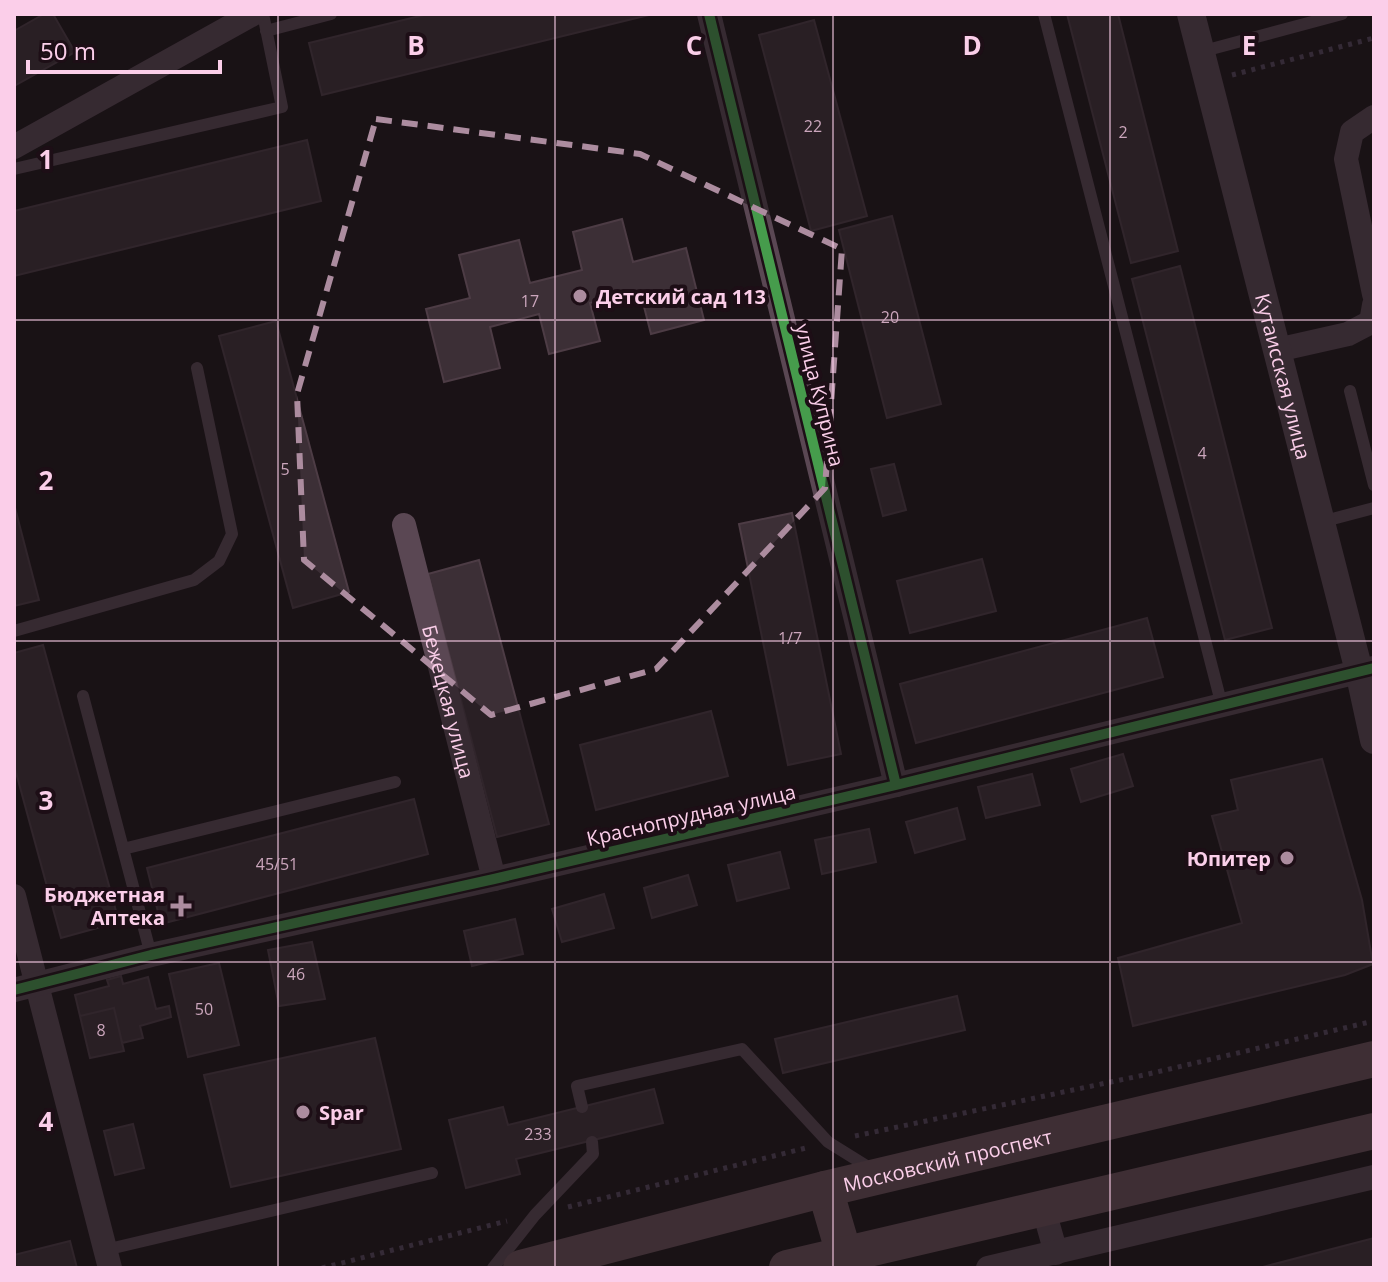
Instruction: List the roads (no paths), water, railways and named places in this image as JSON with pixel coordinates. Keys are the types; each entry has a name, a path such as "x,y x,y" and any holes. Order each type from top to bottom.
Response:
{"main road":[{"name":"Московский проспект","path":"521,1268 825,1189 1374,1059"},
{"path":"787,1268 1374,1131"},
{"path":"825,1189 844,1254"}],"street":[{"name":"улица Куприна","path":"709,14 896,785"},
{"name":"Кутаисская улица","path":"1191,14 1321,522 1367,669 1374,740"},
{"path":"14,147 260,22"},
{"path":"1374,117 1352,132 1346,159 1374,294"},
{"path":"1277,350 1348,334 1371,322 1374,305"},
{"name":"Бежецкая улица","path":"404,525 494,879"},
{"name":"Краснопрудная улица","path":"25,987 151,955 896,785 1367,669"},
{"path":"14,896 25,987 108,1259"},
{"path":"988,1268 1374,1177"},
{"path":"1043,1207 1056,1253"}],"lane":[{"path":"14,169 282,107 260,22 263,14"},
{"path":"260,22 331,14"},
{"path":"1044,14 1222,706"},
{"path":"1200,52 1342,14"},
{"path":"14,631 194,580 219,561 232,534 197,368"},
{"path":"1350,391 1374,485"},
{"path":"1321,522 1374,508"},
{"path":"83,696 151,955"},
{"path":"123,849 395,782"},
{"path":"582,1107 577,1086 742,1049 828,1142 883,1175"},
{"path":"493,1268 535,1215 593,1154 592,1142"},
{"path":"108,1259 432,1173"}],"place":[{"name":"Детский сад 113","path":"580,296"},
{"name":"Юпитер","path":"1287,858"},
{"name":"Бюджетная Аптека","path":"181,906"},
{"name":"Spar","path":"303,1112"}]}
